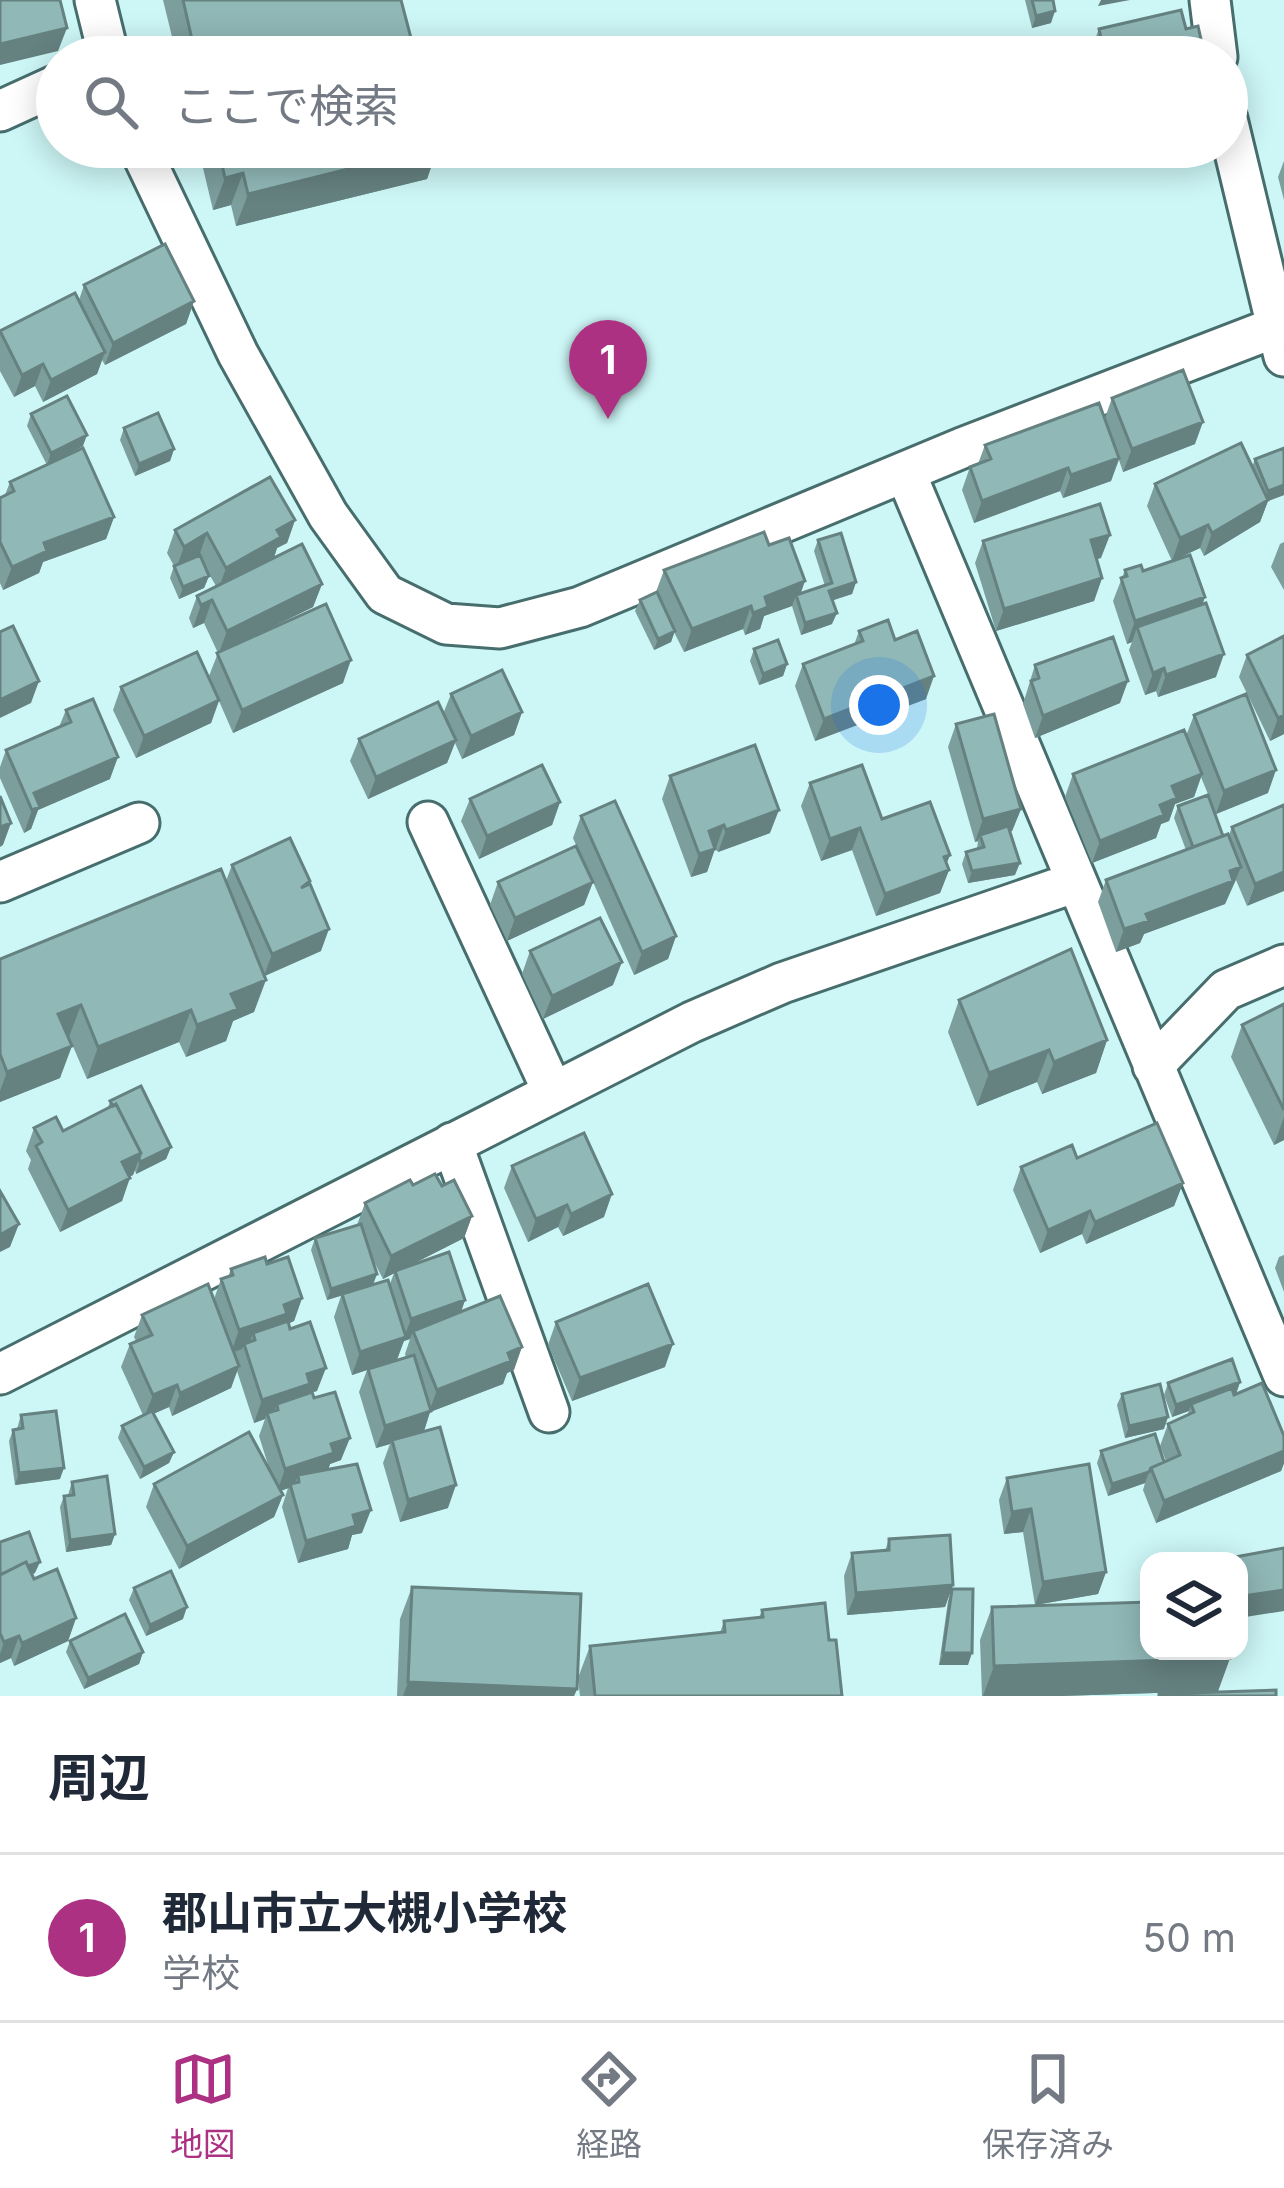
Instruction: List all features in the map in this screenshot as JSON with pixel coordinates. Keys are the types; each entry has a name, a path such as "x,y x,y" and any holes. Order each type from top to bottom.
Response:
{"street":[{"path":"94,0 103,36"},
{"path":"1210,0 1214,36"},
{"path":"0,111 36,95"},
{"path":"149,168 238,354 328,514 385,594 446,625 500,628 580,607 906,474 1281,336 1239,168"},
{"path":"906,474 1284,1376"},
{"path":"428,822 553,1092"},
{"path":"0,882 139,823"},
{"path":"0,1374 553,1092 782,983 1076,882"},
{"path":"1154,1066 1226,990 1284,965"},
{"path":"452,1144 549,1412"}],"building":[{"path":"0,0 60,0 67,28 0,44"},
{"path":"183,0 401,0 410,36 191,36"},
{"path":"1032,0 1053,0 1055,11 1036,16"},
{"path":"1181,10 1186,29 1198,26 1200,36 1100,36 1099,29"},
{"path":"223,168 352,168 248,194 243,173 225,178"},
{"path":"165,244 194,301 113,343 84,285"},
{"path":"75,293 105,352 51,380 43,364 22,375 0,331"},
{"path":"1183,370 1203,422 1132,449 1112,398"},
{"path":"67,396 87,435 51,453 31,414"},
{"path":"1099,403 1119,458 1071,475 1068,468 982,501 970,467 991,459 985,445"},
{"path":"158,413 174,449 139,464 124,428"},
{"path":"1241,443 1268,500 1212,533 1208,525 1180,538 1155,484"},
{"path":"83,448 114,517 44,543 47,551 12,567 0,542 0,498 14,491 10,482"},
{"path":"1284,448 1284,485 1268,491 1255,459"},
{"path":"270,477 295,520 277,530 281,537 226,568 207,533 184,547 175,530"},
{"path":"1100,504 1110,535 1091,540 1102,578 1004,609 983,541"},
{"path":"764,532 769,545 789,538 805,581 765,597 768,607 753,613 751,606 692,629 664,570"},
{"path":"841,533 856,582 829,591 837,613 805,623 796,595 832,583 818,540"},
{"path":"302,544 322,584 227,631 212,600 201,605 197,596"},
{"path":"200,555 209,576 183,587 174,566"},
{"path":"1190,555 1205,597 1135,621 1121,578 1127,576 1125,570 1141,565 1143,571"},
{"path":"657,592 675,631 658,639 640,600"},
{"path":"1206,603 1224,654 1166,675 1164,668 1153,673 1137,627"},
{"path":"326,604 351,660 242,710 217,653"},
{"path":"888,620 895,640 917,631 934,676 824,719 803,664 863,641 859,631"},
{"path":"13,626 39,681 0,700 0,632"},
{"path":"1284,636 1284,715 1278,718 1247,655"},
{"path":"1113,637 1128,681 1043,716 1031,681 1039,678 1035,665"},
{"path":"778,640 787,664 763,674 754,649"},
{"path":"197,652 219,700 144,736 121,687"},
{"path":"502,670 522,712 471,736 451,694"},
{"path":"1246,694 1276,770 1224,791 1194,715"},
{"path":"93,699 118,757 34,793 40,807 32,810 6,750 71,722 66,710"},
{"path":"438,702 456,740 376,777 359,739"},
{"path":"994,714 1021,809 983,819 956,724"},
{"path":"1184,730 1202,774 1172,786 1177,798 1160,805 1164,815 1100,841 1073,774"},
{"path":"755,745 779,810 726,830 724,825 709,831 715,849 699,854 670,776"},
{"path":"542,765 560,802 487,836 470,799"},
{"path":"862,765 882,819 930,802 950,855 944,857 949,870 885,894 860,828 830,839 810,783"},
{"path":"1208,795 1223,836 1193,847 1178,806"},
{"path":"0,796 11,823 0,827"},
{"path":"615,801 676,936 642,952 581,816"},
{"path":"1284,805 1284,872 1255,884 1232,827"},
{"path":"1008,826 1020,863 972,871 966,852 984,847 980,835"},
{"path":"1228,834 1241,867 1230,871 1233,881 1146,914 1149,921 1124,929 1106,880"},
{"path":"290,838 310,881 301,888 310,884 329,929 272,954 232,865"},
{"path":"576,846 593,882 515,918 498,882"},
{"path":"221,869 266,980 231,994 238,1009 197,1025 191,1010 98,1047 81,1005 58,1014 72,1046 7,1072 0,1054 0,959"},
{"path":"600,918 622,962 552,996 530,951"},
{"path":"1071,949 1107,1040 1054,1062 1049,1050 989,1073 959,1000"},
{"path":"1284,1004 1284,1110 1242,1025"},
{"path":"141,1086 171,1147 140,1162 141,1153 116,1104 110,1101"},
{"path":"116,1104 141,1153 122,1162 130,1178 68,1210 36,1146 42,1142 34,1128 56,1117 63,1131"},
{"path":"1157,1123 1183,1183 1095,1222 1090,1211 1048,1230 1021,1167 1072,1145 1077,1158"},
{"path":"584,1133 612,1194 571,1214 567,1205 536,1219 512,1166"},
{"path":"435,1174 442,1186 454,1180 472,1216 391,1256 365,1203 410,1180 413,1185"},
{"path":"0,1191 19,1224 0,1235"},
{"path":"361,1224 377,1274 331,1289 315,1238"},
{"path":"449,1252 465,1300 411,1319 395,1271"},
{"path":"265,1257 267,1264 288,1257 302,1298 284,1305 287,1314 239,1330 221,1279 233,1275 231,1269"},
{"path":"388,1280 406,1337 360,1352 342,1294"},
{"path":"208,1284 239,1366 180,1393 177,1385 153,1395 130,1344 152,1335 142,1315"},
{"path":"648,1284 673,1344 580,1378 556,1322"},
{"path":"500,1296 522,1347 508,1353 511,1361 437,1390 413,1331"},
{"path":"288,1321 290,1329 310,1322 326,1368 307,1374 310,1384 262,1400 244,1344 255,1340 253,1333"},
{"path":"414,1355 431,1411 385,1426 368,1369"},
{"path":"1232,1359 1240,1382 1176,1405 1168,1383"},
{"path":"1262,1383 1284,1436 1284,1451 1164,1501 1151,1468 1180,1455 1168,1424 1194,1412 1191,1404 1232,1388 1234,1395"},
{"path":"1160,1384 1168,1417 1129,1426 1122,1394"},
{"path":"312,1392 314,1398 335,1392 350,1438 331,1444 334,1453 285,1469 267,1413 278,1410 277,1404"},
{"path":"56,1411 64,1468 19,1473 13,1430 23,1428 21,1415"},
{"path":"152,1411 174,1452 144,1467 122,1426"},
{"path":"440,1427 456,1485 408,1500 392,1440"},
{"path":"249,1432 283,1495 187,1546 154,1484"},
{"path":"1155,1434 1164,1462 1112,1484 1101,1451"},
{"path":"357,1464 371,1510 353,1515 356,1526 306,1541 290,1484 299,1482 298,1475"},
{"path":"1089,1464 1106,1572 1043,1582 1031,1509 1012,1512 1007,1478"},
{"path":"107,1476 115,1534 70,1540 64,1496 74,1495 72,1482"},
{"path":"29,1532 40,1562 28,1566 26,1562 0,1575 0,1542"},
{"path":"950,1535 953,1585 856,1593 852,1553 889,1550 889,1539"},
{"path":"1284,1548 1284,1590 1248,1595 1248,1555"},
{"path":"26,1562 34,1579 57,1569 76,1618 22,1643 19,1636 4,1642 0,1575"},
{"path":"171,1571 187,1607 150,1625 134,1588"},
{"path":"412,1587 581,1594 577,1689 408,1682"},
{"path":"952,1589 973,1589 972,1653 943,1653"},
{"path":"1140,1602 1140,1660 1171,1660 994,1666 992,1607"},
{"path":"825,1603 829,1640 836,1640 842,1696 595,1696 590,1646 725,1632 724,1621 763,1617 762,1610"},
{"path":"125,1614 143,1652 88,1678 70,1641"},
{"path":"1276,1690 1276,1696 1159,1696 1159,1694"}],"place":[{"name":"郡山市立大槻小学校","path":"608,419"}]}
